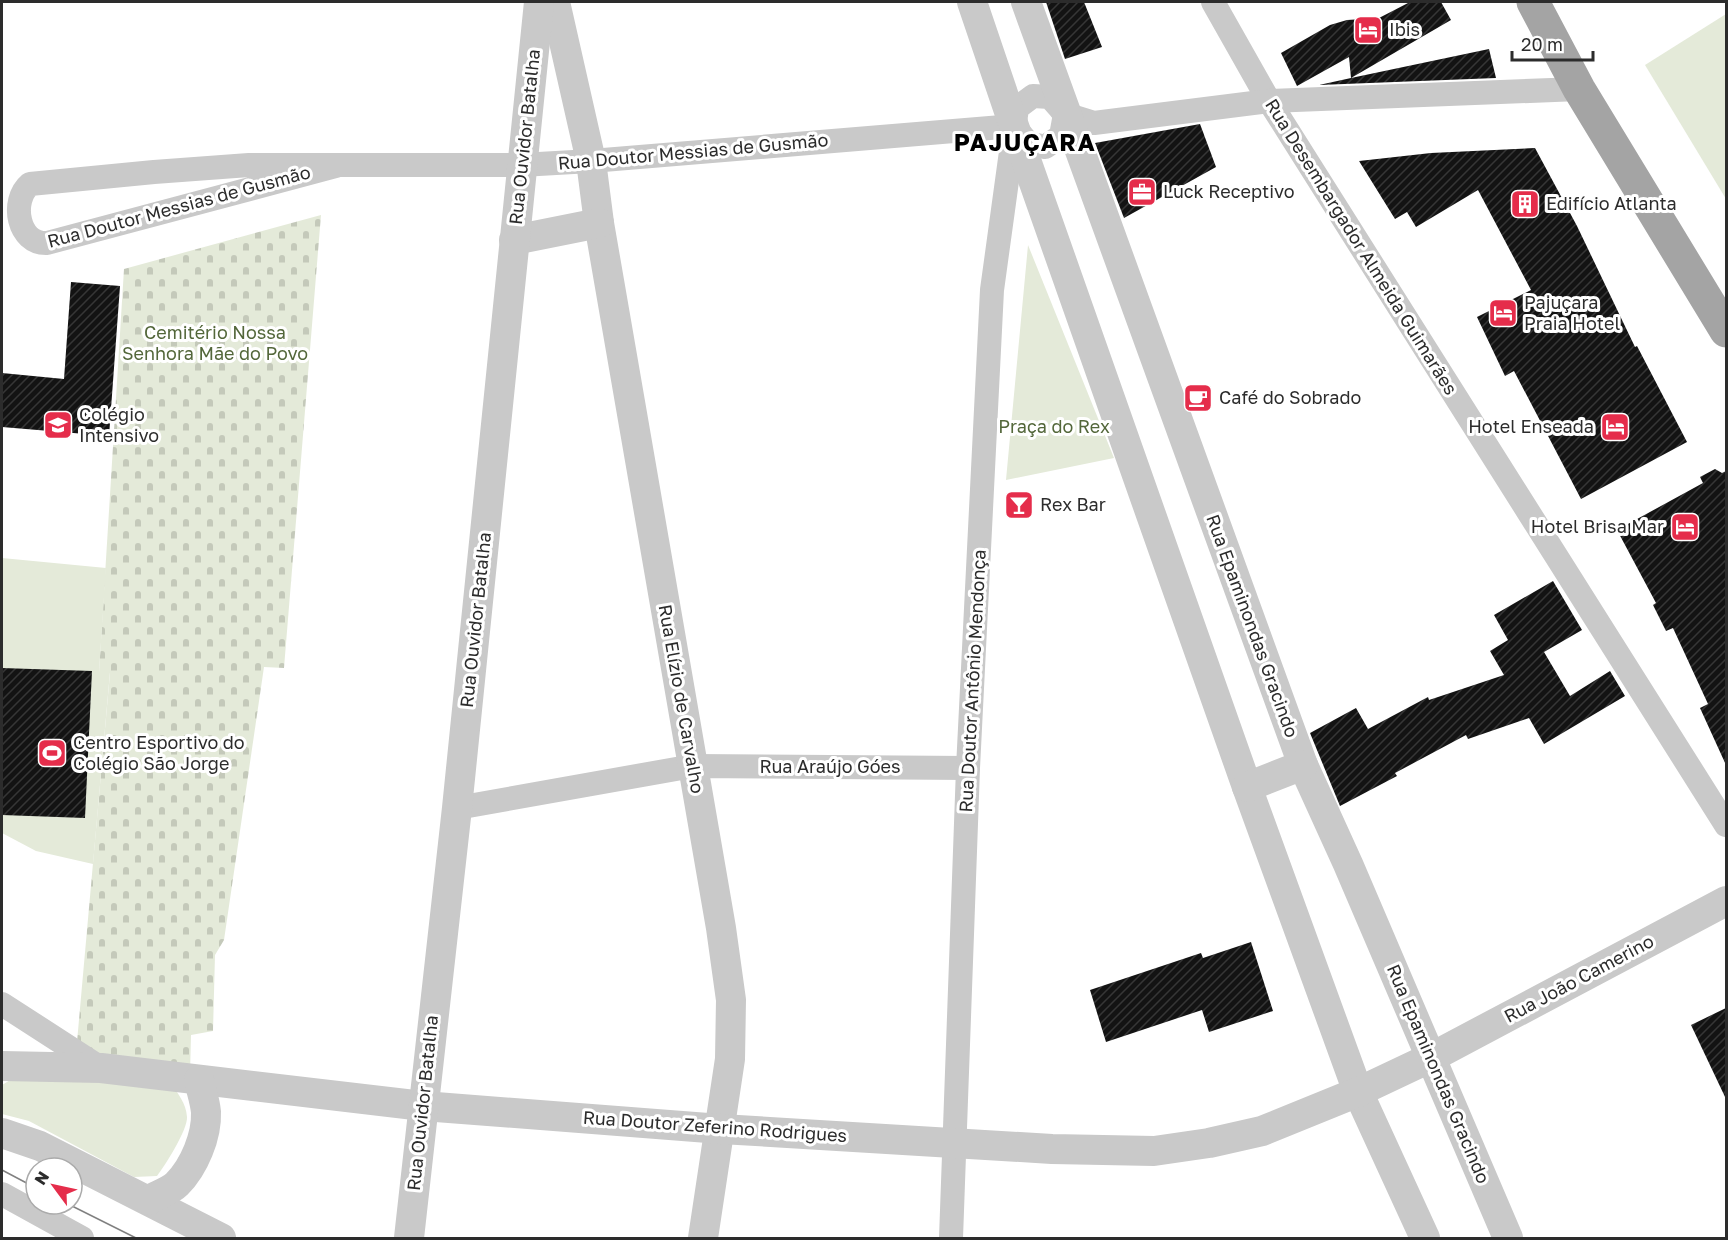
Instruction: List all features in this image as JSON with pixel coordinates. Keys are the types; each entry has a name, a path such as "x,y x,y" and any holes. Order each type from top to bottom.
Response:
{"main road":[{"path":"1533,2 1579,89 1726,331"}],"street":[{"name":"Rua Ouvidor Batalha","path":"409,1239 457,808 539,2"},
{"name":"Rua Elízio de Carvalho","path":"555,2 591,161 599,223 721,928 731,1000 730,1059 703,1239"},
{"path":"972,2 1247,787 1358,1092 1425,1239"},
{"name":"Rua Epaminondas Gracindo","path":"1026,2 1303,765 1432,1057 1508,1239"},
{"name":"Rua Desembargador Almeida Guimarães","path":"1213,2 1269,101 1726,825"},
{"path":"1065,114 1061,136 1045,147 1028,143 1014,126 1017,108 1032,96 1050,98 1065,114 1094,123 1269,101 1579,89"},
{"name":"Rua Doutor Messias de Gusmão","path":"336,166 47,243 39,243 28,237 22,227 18,210 21,195 30,184 184,170 249,165 521,165 1014,126"},
{"name":"Rua Doutor Antônio Mendonça","path":"951,1239 968,768 992,290 1014,126"},
{"path":"184,170 186,206"},
{"path":"514,240 599,223"},
{"path":"1247,787 1303,765"},
{"path":"457,808 693,766"},
{"name":"Rua Araújo Góes","path":"693,766 968,768"},
{"name":"Rua João Camerino","path":"1432,1057 1726,901"},
{"name":"Rua Doutor Zeferino Rodrigues","path":"2,1004 101,1068 423,1106 720,1129 1087,1150 1154,1151 1209,1143 1262,1131 1358,1092 1432,1057"},
{"path":"4,1068 101,1068"},
{"path":"148,1200 176,1184 198,1149 205,1127 206,1111 199,1080"},
{"path":"2,1133 40,1146 221,1239"},
{"path":"2,1194 82,1239"}],"green space":[{"path":"1726,14 1726,199 1645,65"},
{"name":"Cemitério Nossa Senhora Mãe do Povo","path":"321,215 284,668 264,667 224,940 215,955 213,1031 191,1035 190,1074 123,1065 77,1042 110,673 99,672 124,269"},
{"name":"Praça do Rex","path":"1028,245 1114,458 1006,480"},
{"name":"Centro Esportivo do Colégio São Jorge","path":"2,558 106,568 99,672 110,672 93,864 36,851 2,833"},
{"path":"12,1079 171,1083 185,1107 186,1123 175,1147 157,1176 134,1177 29,1121 2,1114 2,1085"}],"building":[{"path":"1046,2 1084,2 1102,47 1065,59"},
{"path":"1410,2 1441,2 1451,20 1351,78 1349,57 1297,86 1281,53 1330,25 1347,20 1379,18"},
{"path":"1489,49 1496,78 1319,85"},
{"name":"Luck Receptivo","path":"1200,124 1216,167 1124,218 1095,143"},
{"path":"1535,148 1577,226 1635,347 1637,346 1687,442 1581,499 1514,371 1505,376 1477,317 1531,290 1478,190 1416,227 1407,212 1395,219 1359,161 1431,153"},
{"path":"71,282 120,286 109,436 2,427 2,373 64,379"},
{"path":"1715,469 1722,473 1726,471 1726,765 1700,708 1708,704 1673,628 1666,631 1653,605 1656,603 1617,530 1703,483 1700,477"},
{"path":"1553,581 1582,630 1544,652 1570,696 1610,671 1625,696 1544,744 1529,718 1468,739 1466,735 1395,773 1397,776 1340,806 1310,733 1356,708 1368,729 1428,697 1429,700 1504,675 1490,651 1508,640 1494,615"},
{"path":"2,668 92,671 85,818 2,815"},
{"path":"1251,942 1273,1011 1209,1032 1202,1010 1106,1042 1090,990 1201,953 1203,958"},
{"path":"1726,1008 1726,1099 1691,1025"}],"tram line":[{"path":"2,1170 24,1182"},
{"path":"84,1212 136,1238"}],"place":[{"name":"Ibis","path":"1368,30"},
{"name":"Luck Receptivo","path":"1142,192"},
{"name":"Edifício Atlanta","path":"1525,204"},
{"name":"Pajuçara Praia Hotel","path":"1503,313"},
{"name":"Café do Sobrado","path":"1198,398"},
{"name":"Colégio Intensivo","path":"58,425"},
{"name":"Hotel Enseada","path":"1615,427"},
{"name":"Rex Bar","path":"1019,505"},
{"name":"Hotel Brisa Mar","path":"1685,527"},
{"name":"Centro Esportivo do Colégio São Jorge","path":"52,753"}],"district":[{"name":"PAJUÇARA","path":"1025,143"}]}
